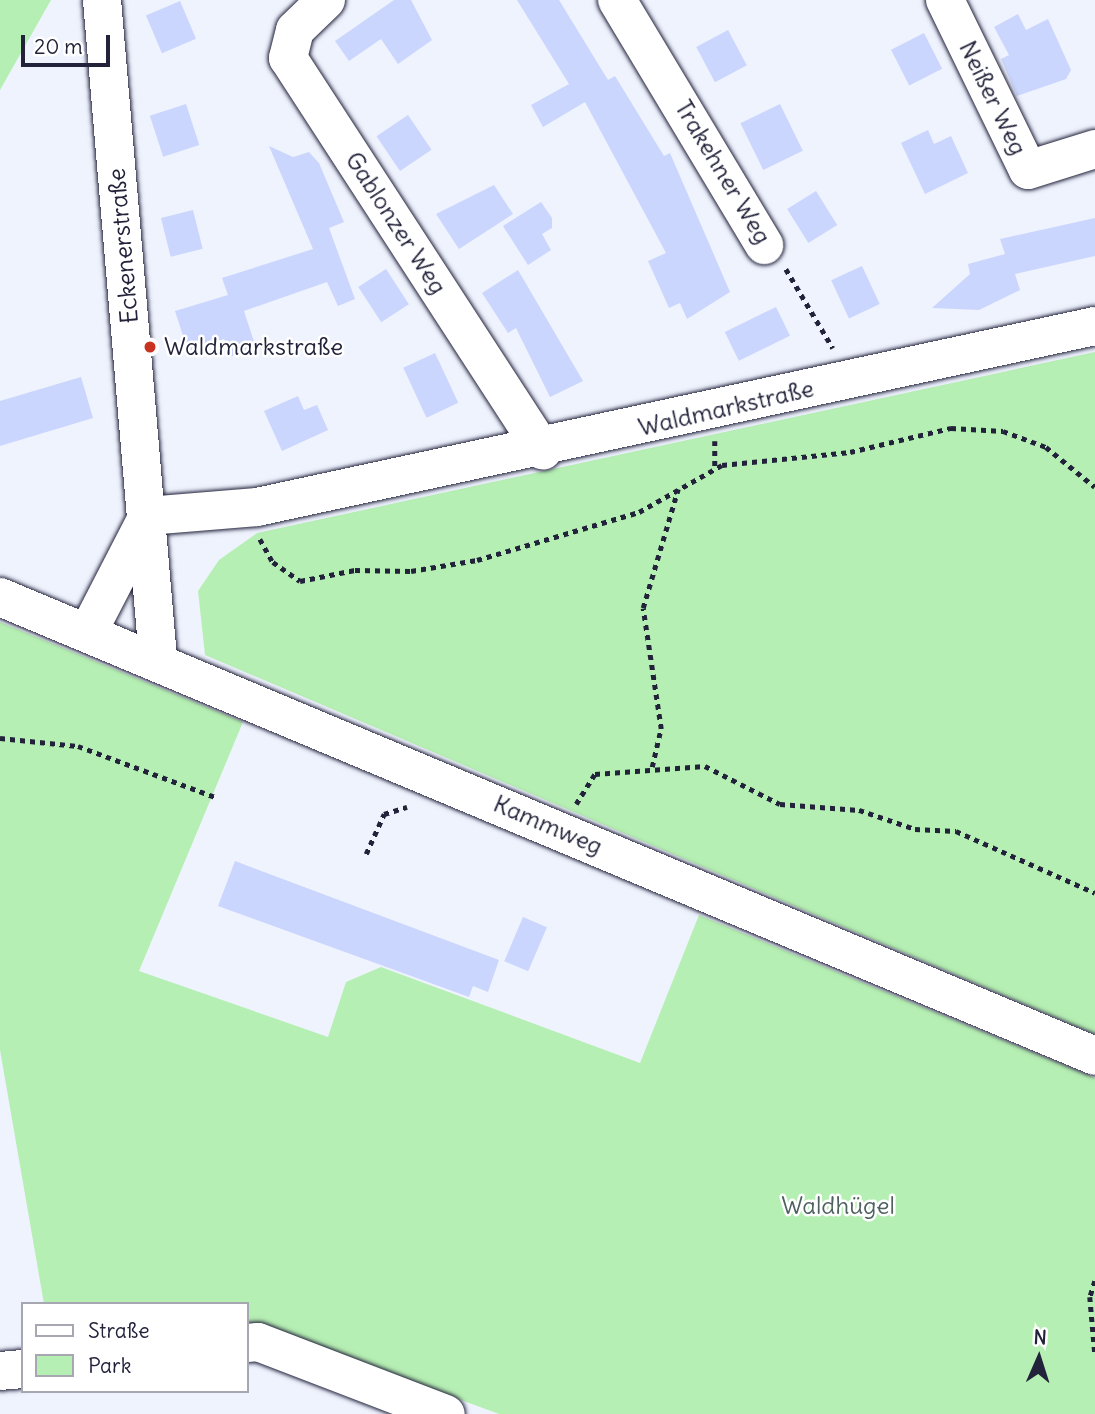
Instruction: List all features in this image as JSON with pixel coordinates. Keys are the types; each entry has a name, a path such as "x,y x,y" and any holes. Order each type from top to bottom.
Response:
{"street":[{"name":"Eckenerstraße","path":"102,0 148,516 158,659"},
{"name":"Gablonzer Weg","path":"326,0 295,30 288,58 543,450"},
{"name":"Trakehner Weg","path":"617,0 764,245"},
{"name":"Neißer Weg","path":"945,0 1028,170 1095,149"},
{"name":"Waldmarkstraße","path":"148,516 243,509 543,450 1095,326"},
{"path":"88,632 148,516"},
{"name":"Kammweg","path":"0,597 158,659 1095,1056"},
{"path":"248,1343 258,1342 446,1414"},
{"path":"0,1371 21,1369"}],"path":[{"name":"Trakehner Weg","path":"764,245 793,275 851,380"},
{"path":"243,509 273,562 300,581 477,560 639,512 722,465 850,452 951,429 1003,431 1046,447 1095,487"},
{"path":"652,767 661,729 643,608 679,487"},
{"path":"0,738 78,746 215,797"},
{"path":"567,833 581,788 595,774 652,767 705,766 780,804 859,810 915,829 956,831 1095,893"},
{"path":"366,854 384,814 417,797"},
{"path":"1095,1281 1090,1297 1095,1354"}],"green space":[{"path":"0,0 51,0 0,90"},
{"path":"1095,352 1095,1034 205,655 198,591 219,560 257,533"},
{"name":"Waldhügel","path":"0,622 243,722 139,971 328,1037 346,982 381,967 640,1063 699,915 1095,1078 1095,1414 499,1414 248,1321 248,1302 44,1302 0,1050"}],"building":[{"path":"394,0 411,0 432,40 398,64 381,39 349,61 335,41"},
{"path":"517,0 559,0 608,80 615,76 664,156 670,153 730,292 687,319 680,303 669,308 648,261 666,253 585,102 543,127 531,105 569,84"},
{"path":"180,1 196,39 162,53 146,15"},
{"path":"1018,14 1026,30 1048,19 1071,70 1066,79 1017,96 1001,59 1009,55 994,27"},
{"path":"728,30 747,65 715,82 696,47"},
{"path":"924,33 942,69 909,85 891,50"},
{"path":"186,104 199,145 163,157 150,116"},
{"path":"780,104 803,151 763,170 740,123"},
{"path":"408,115 431,150 400,171 376,136"},
{"path":"928,130 934,144 951,136 968,173 925,194 901,143"},
{"path":"269,146 293,157 309,152 319,163 344,222 329,228 355,299 338,306 327,282 244,311 256,348 230,357 224,339 188,351 175,311 228,295 222,278 313,249"},
{"path":"494,185 513,214 459,249 436,214"},
{"path":"816,191 837,225 808,243 787,209"},
{"path":"541,202 552,218 552,228 542,234 551,250 528,265 503,226"},
{"path":"193,210 203,249 171,257 161,218"},
{"path":"1095,218 1095,256 1015,274 1020,290 979,310 932,308 970,274 968,264 1005,254 1000,239"},
{"path":"862,266 880,304 849,318 831,280"},
{"path":"386,269 409,304 381,322 358,287"},
{"path":"518,270 583,381 550,397 516,328 508,333 482,293"},
{"path":"776,307 790,336 739,361 725,332"},
{"path":"435,353 458,403 427,418 403,368"},
{"path":"81,377 93,418 0,446 0,401"},
{"path":"298,396 304,410 317,405 328,430 282,451 264,411"},
{"path":"235,861 499,960 488,992 473,986 469,997 218,906"},
{"path":"523,917 547,927 528,971 504,961"}],"place":[{"name":"Waldmarkstraße","path":"150,347"}]}
